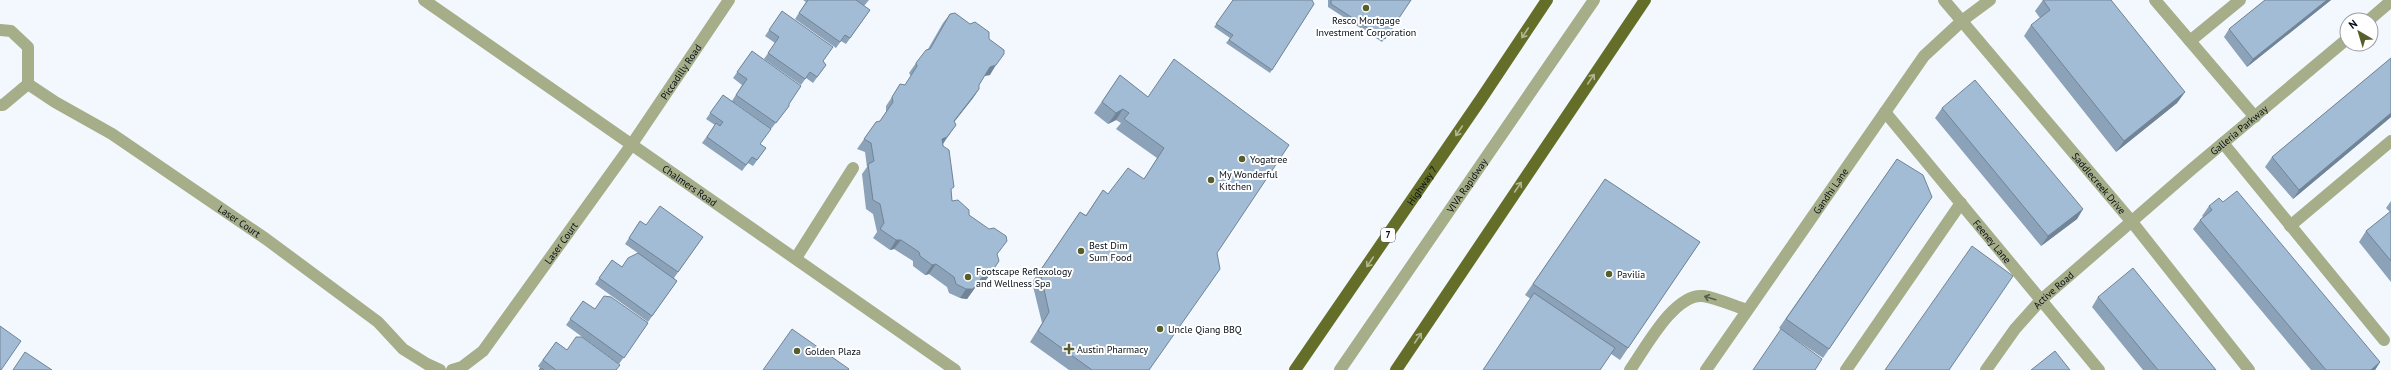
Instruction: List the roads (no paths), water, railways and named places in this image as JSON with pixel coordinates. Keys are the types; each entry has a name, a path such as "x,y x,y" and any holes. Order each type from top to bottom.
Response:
{"main road":[{"name":"Highway 7","path":"1296,370 1547,0"},
{"path":"1396,370 1645,0"}],"street":[{"name":"Chalmers Road","path":"424,0 956,370"},
{"name":"Piccadilly Road","path":"632,144 730,0"},
{"name":"VIVA Rapidway","path":"1340,370 1594,0"},
{"name":"Saddlecreek Drive","path":"1944,0 1963,20 2132,222 2249,370"},
{"name":"Gandhi Lane","path":"1706,370 1924,56 1963,20 1990,0"},
{"path":"2155,0 2255,117"},
{"path":"2190,41 2240,0"},
{"path":"2378,12 2391,1"},
{"path":"0,30 11,31 28,47 28,84 3,105 0,105"},
{"name":"Galleria Parkway","path":"2132,222 2339,46"},
{"name":"Laser Court","path":"28,84 55,102 112,134 266,239 378,322 403,349 440,370"},
{"name":"Feeney Lane","path":"1885,112 2099,370"},
{"path":"2290,226 2391,141"},
{"path":"2223,143 2384,340"},
{"name":"Laser Court","path":"452,370 462,367 483,351 632,144"},
{"path":"796,258 853,168"},
{"path":"1846,370 1961,203"},
{"name":"Active Road","path":"1986,370 2015,329 2041,300 2132,222"},
{"path":"1630,370 1676,306 1688,298 1703,296 1747,310"}],"place":[{"name":"Resco Mortgage Investment Corporation","path":"1366,8"},
{"name":"Yogatree","path":"1242,159"},
{"name":"My Wonderful Kitchen","path":"1211,180"},
{"name":"Best Dim Sum Food","path":"1081,251"},
{"name":"Pavilia","path":"1609,274"},
{"name":"Footscape Reflexology and Wellness Spa","path":"968,277"},
{"name":"Uncle Qiang BBQ","path":"1160,329"},
{"name":"Austin Pharmacy","path":"1069,349"},
{"name":"Golden Plaza","path":"797,351"}]}
